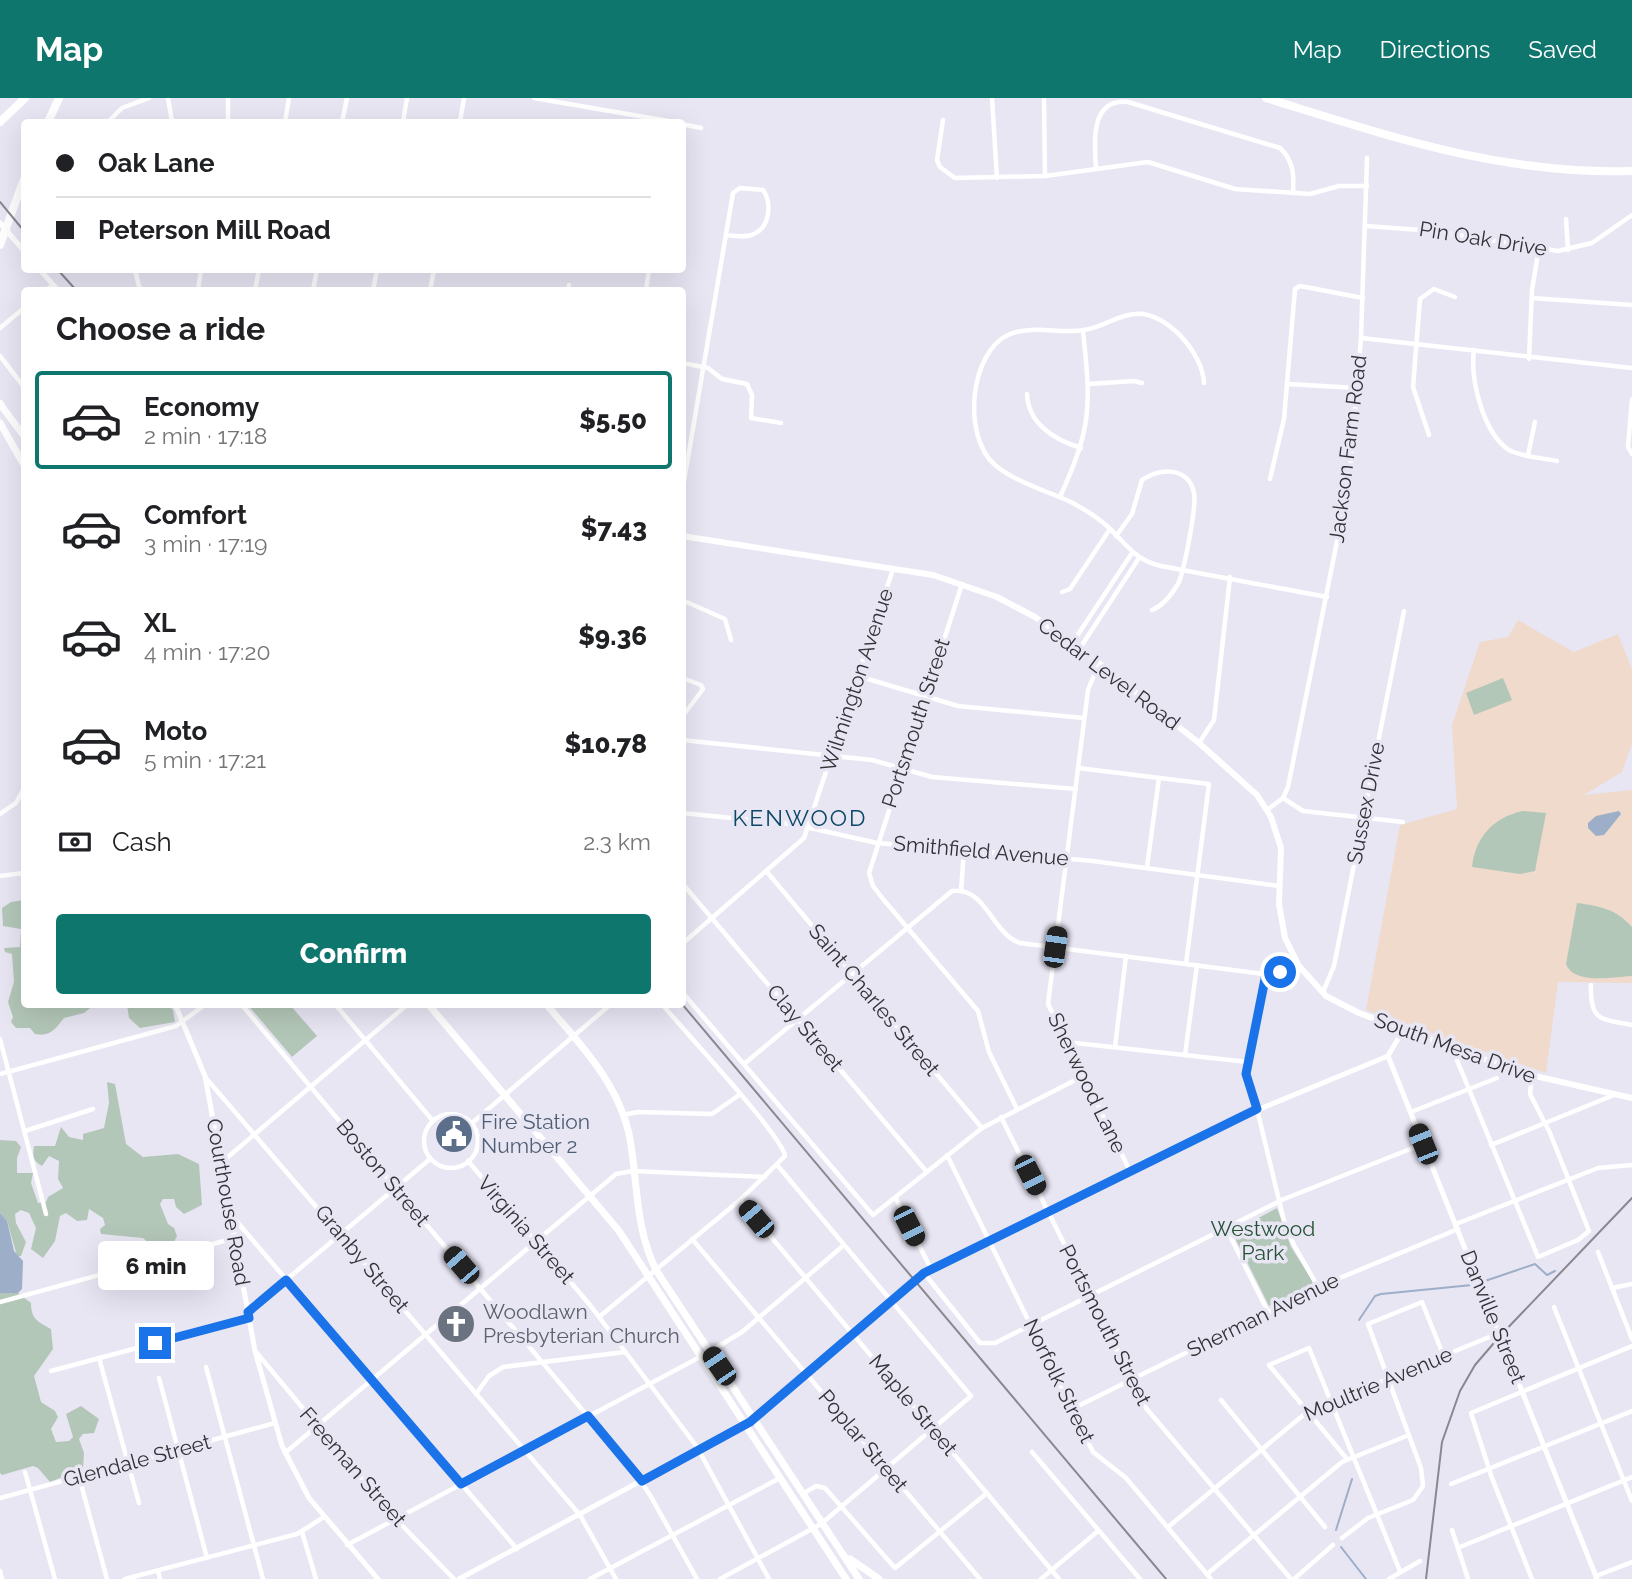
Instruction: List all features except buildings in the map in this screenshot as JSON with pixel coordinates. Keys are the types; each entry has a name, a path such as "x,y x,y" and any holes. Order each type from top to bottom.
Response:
{"highway":[{"path":"0,122 25,98"},
{"path":"49,119 59,98"},
{"path":"1266,98 1468,157 1542,169 1632,171"},
{"path":"0,245 21,187"},
{"path":"0,405 21,432"},
{"path":"0,423 21,460"},
{"path":"431,1008 626,1240 647,1278 846,1579"},
{"path":"549,1008 603,1074 623,1115 639,1224 656,1270 859,1579"},
{"path":"842,1551 859,1567 879,1579"}],"main road":[{"name":"Cedar Level Road","path":"686,536 893,568 962,584 1016,606 1073,642 1250,787 1267,810 1281,848 1280,886"},
{"path":"1280,886 1281,923 1296,963"},
{"name":"South Mesa Drive","path":"1296,963 1322,993 1348,1008 1532,1076 1632,1098"}],"street":[{"path":"111,119 122,108 149,98"},
{"path":"168,98 172,119"},
{"path":"228,98 228,119"},
{"path":"286,119 289,98"},
{"path":"343,119 347,98"},
{"path":"404,119 407,98"},
{"path":"460,119 464,98"},
{"path":"534,98 656,119"},
{"path":"992,98 997,178"},
{"path":"1044,98 1045,176"},
{"path":"1096,168 1097,120 1104,107 1113,102 1128,102 1280,148 1289,156 1293,168 1293,193"},
{"path":"943,120 937,150 940,167 955,178 1045,176 1148,162 1235,189 1310,194 1354,184 1367,186"},
{"path":"686,125 702,128"},
{"name":"Jackson Farm Road","path":"1283,798 1289,781 1347,498 1361,338 1367,158"},
{"path":"686,469 704,367 726,235 734,190 762,190 768,212 764,226 751,235 726,235"},
{"name":"Pin Oak Drive","path":"1366,226 1433,231 1568,250 1592,243 1632,215"},
{"path":"1566,219 1568,250"},
{"path":"0,223 21,248"},
{"path":"1529,359 1532,298 1539,248"},
{"path":"42,273 54,287"},
{"path":"1270,479 1282,430 1288,384 1294,290 1298,286 1363,299"},
{"path":"1429,435 1414,395 1420,299 1424,294 1438,289 1455,297"},
{"path":"1532,298 1632,305"},
{"path":"0,328 21,310"},
{"path":"1204,383 1202,367 1194,353 1169,326 1156,317 1132,314 1083,331 1028,330 1007,336 986,355 978,379 975,426 986,455 1000,469 1087,511 1139,558 1326,597"},
{"path":"1060,497 1081,448 1087,424 1088,384 1083,331"},
{"path":"1361,338 1474,350 1529,359 1632,368"},
{"path":"1474,350 1472,380 1478,401 1506,447 1557,461"},
{"path":"0,356 21,383"},
{"path":"686,364 704,367 722,379 749,387 751,418 781,423"},
{"path":"1088,384 1134,381 1142,383"},
{"path":"1288,384 1357,388"},
{"path":"1027,394 1030,410 1044,429 1057,439 1081,448"},
{"path":"1632,399 1628,447 1632,454"},
{"path":"1528,455 1535,422"},
{"path":"1116,536 1132,514 1142,480 1153,473 1177,472 1194,493 1182,569 1177,584 1160,606 1152,610"},
{"path":"1062,592 1070,589 1110,529"},
{"path":"1073,642 1132,553"},
{"path":"1080,648 1139,558"},
{"name":"Wilmington Avenue","path":"686,941 802,842 893,568"},
{"path":"1199,743 1213,725 1230,577"},
{"name":"Portsmouth Street","path":"962,584 869,868 870,881 978,1011 989,1052 1017,1109"},
{"path":"686,602 725,619 731,640"},
{"name":"Sussex Drive","path":"1322,993 1334,966 1404,611"},
{"name":"Sherwood Lane","path":"1099,663 1089,685 1084,718 1048,1004 1130,1171"},
{"path":"858,676 958,706 1084,718"},
{"path":"686,680 703,689 686,712"},
{"path":"686,740 872,760 932,777 1076,789"},
{"path":"1078,768 1209,784 1186,964"},
{"path":"1147,867 1159,778"},
{"path":"0,814 16,803 21,794"},
{"path":"1267,810 1283,798 1303,811 1404,822"},
{"name":"Smithfield Avenue","path":"686,813 808,827 877,843 1147,867 1280,886"},
{"path":"961,891 964,850"},
{"name":"Saint Charles Street","path":"767,872 982,1128"},
{"path":"0,876 21,873"},
{"name":"Clay Street","path":"686,889 927,1172"},
{"path":"744,1064 948,892 961,891 974,895 1012,939 1266,974 1280,972 1296,963"},
{"path":"1115,1047 1126,956"},
{"path":"1185,1055 1196,965"},
{"path":"1266,974 1246,1082 1257,1109 1278,1202 1294,1245 1318,1287"},
{"path":"1591,985 1590,1003 1596,1015 1604,1020 1632,1025"},
{"path":"686,997 873,1215 982,1128 1083,1076"},
{"name":"Courthouse Road","path":"177,1008 205,1076 255,1351 285,1453 302,1488 378,1579"},
{"path":"0,1074 183,1023 201,1008"},
{"name":"Boston Street","path":"244,1008 642,1481 696,1579"},
{"path":"338,1008 433,1121"},
{"path":"222,1162 403,1008"},
{"path":"472,1123 606,1008"},
{"path":"599,1317 740,1200 778,1166 785,1156 782,1146 665,1008"},
{"path":"459,1579 745,1424 924,1273 1257,1109 1388,1056 1403,1030"},
{"path":"0,1038 46,1214"},
{"path":"1066,1042 1248,1062"},
{"path":"1451,1047 1536,1256 1563,1247 1589,1233 1530,1094 1532,1076"},
{"name":"Danville Street","path":"1388,1056 1597,1578"},
{"name":"Granby Street","path":"205,1076 580,1515 616,1579"},
{"path":"1411,1112 1497,1078"},
{"path":"1491,1145 1614,1094"},
{"path":"623,1115 638,1112 712,1114 739,1095"},
{"path":"25,1131 93,1109"},
{"path":"454,1115 472,1123 477,1142 468,1161 458,1167 447,1167 430,1159 424,1137 433,1121 454,1115"},
{"name":"Portsmouth Street","path":"1001,1117 1149,1411 1292,1579"},
{"path":"924,1273 980,1343 986,1345 1002,1340 1278,1202 1423,1144"},
{"name":"Norfolk Street","path":"947,1155 1093,1452 1126,1478 1209,1577"},
{"path":"51,1371 248,1315 430,1159"},
{"name":"Virginia Street","path":"468,1161 599,1317 699,1451 769,1579"},
{"name":"Sherman Avenue","path":"1072,1409 1318,1287 1604,1166 1632,1165"},
{"path":"720,1579 823,1522 888,1470 970,1398 938,1354 890,1301 778,1166"},
{"path":"285,1453 616,1174 633,1171 765,1177"},
{"path":"896,1199 931,1269"},
{"name":"Maple Street","path":"740,1200 1059,1579"},
{"path":"231,1215 517,1549"},
{"path":"1226,1228 1268,1312"},
{"path":"0,1302 235,1238"},
{"name":"Poplar Street","path":"692,1239 980,1579"},
{"path":"709,1352 734,1338 844,1245"},
{"path":"1598,1252 1632,1339"},
{"path":"1612,1288 1632,1284"},
{"path":"1342,1538 1377,1514 1413,1500 1423,1486 1421,1468 1368,1324 1422,1302 1444,1357"},
{"path":"1554,1307 1632,1501"},
{"name":"Moultrie Avenue","path":"1167,1527 1307,1412 1499,1333"},
{"path":"1532,1579 1470,1419 1472,1411 1632,1346"},
{"path":"1348,1460 1269,1365 1309,1348 1400,1570"},
{"name":"Freeman Street","path":"255,1351 395,1519 454,1579"},
{"path":"476,1394 496,1370 511,1364 625,1352"},
{"path":"347,1545 700,1357"},
{"path":"99,1358 139,1503"},
{"path":"206,1367 263,1579"},
{"path":"159,1378 207,1558"},
{"path":"1221,1400 1325,1527"},
{"path":"1451,1484 1632,1412"},
{"name":"Glendale Street","path":"0,1498 275,1423"},
{"path":"1209,1577 1253,1535 1348,1460 1409,1435"},
{"path":"1032,1452 1140,1579"},
{"path":"25,1472 55,1579"},
{"path":"79,1477 107,1579"},
{"path":"1468,1579 1457,1552 1460,1547 1632,1477"},
{"path":"590,1579 781,1478"},
{"path":"804,1493 822,1487 893,1568 898,1567 987,1493"},
{"path":"125,1579 302,1532 324,1517"},
{"path":"1452,1530 1460,1547"},
{"path":"1041,1579 1098,1531"},
{"path":"302,1532 316,1579"},
{"path":"1292,1579 1333,1545"},
{"path":"1389,1579 1400,1570 1420,1561"},
{"path":"1597,1578 1632,1562"},
{"path":"0,1571 2,1579"},
{"path":"158,1571 160,1579"}],"shaded area":[{"path":"1518,620 1574,652 1618,634 1632,669 1632,744 1622,772 1584,795 1632,790 1632,983 1558,982 1546,1073 1366,1010 1400,825 1457,809 1452,725 1480,642 1508,637"}],"green space":[{"path":"1503,678 1512,700 1474,715 1466,693"},
{"path":"1523,811 1546,813 1535,871 1520,874 1472,867 1477,846 1488,830 1503,818"},
{"path":"21,900 21,929 3,926 2,908 11,902"},
{"path":"1577,903 1607,909 1632,927 1632,976 1595,978 1570,971 1566,964"},
{"path":"21,929 21,1008 90,1008 84,1013 64,1018 52,1031 45,1034 35,1034 30,1028 16,1028 11,1022 13,1017 8,1002 14,982 12,954 5,952 4,948 20,947"},
{"path":"127,1008 171,1008 175,1022 140,1028 129,1018"},
{"path":"251,1008 293,1008 317,1036 292,1057"},
{"path":"107,1082 115,1084 126,1144 143,1157 178,1154 199,1164 202,1205 184,1214 176,1207 174,1199 163,1199 160,1204 168,1224 174,1228 177,1236 173,1244 165,1250 153,1247 143,1238 101,1234 100,1229 105,1225 103,1218 89,1209 87,1220 77,1221 66,1213 60,1216 55,1241 43,1258 31,1249 36,1228 29,1213 21,1210 15,1214 16,1223 26,1242 21,1256 17,1256 7,1221 0,1213 0,1140 16,1141 21,1147 17,1158 17,1173 33,1173 31,1183 38,1203 46,1202 48,1197 63,1188 58,1179 59,1161 49,1156 42,1166 34,1158 34,1146 55,1146 61,1127 69,1137 83,1140 83,1134 104,1128 109,1103"},
{"name":"Westwood Park","path":"1277,1208 1291,1247 1314,1283 1269,1306 1232,1232"},
{"path":"0,1293 18,1293 31,1303 36,1319 51,1329 53,1349 34,1376 41,1402 55,1411 58,1417 51,1429 56,1442 69,1441 73,1437 66,1414 81,1406 99,1419 94,1433 83,1434 79,1439 84,1453 83,1469 50,1482 33,1466 2,1475 0,1473"}],"water":[{"path":"1619,811 1621,814 1604,835 1596,836 1588,828 1588,823 1596,816"},
{"path":"0,1213 7,1221 14,1251 23,1261 22,1289 18,1293 0,1293"}],"waterway":[{"path":"1485,1281 1535,1264 1547,1275 1555,1271"},
{"path":"1359,1320 1375,1296 1381,1294 1472,1285"},
{"path":"1336,1530 1352,1479"},
{"path":"1341,1547 1366,1579"}],"railway":[{"path":"0,202 21,227"},
{"path":"61,273 73,287"},
{"path":"685,1008 1166,1579"},
{"path":"1426,1579 1442,1442 1460,1391 1475,1365 1500,1336 1632,1198"}],"place":[{"name":"Fire Station Number 2","path":"454,1134"},
{"name":"Woodlawn Presbyterian Church","path":"456,1324"}],"district":[{"name":"KENWOOD","path":"800,818"}],"route":[{"path":"155,1343 249,1318 248,1312 286,1280 461,1484 588,1416 642,1481 750,1422 924,1273 1257,1109 1246,1082 1246,1074 1266,974 1280,972"}]}
